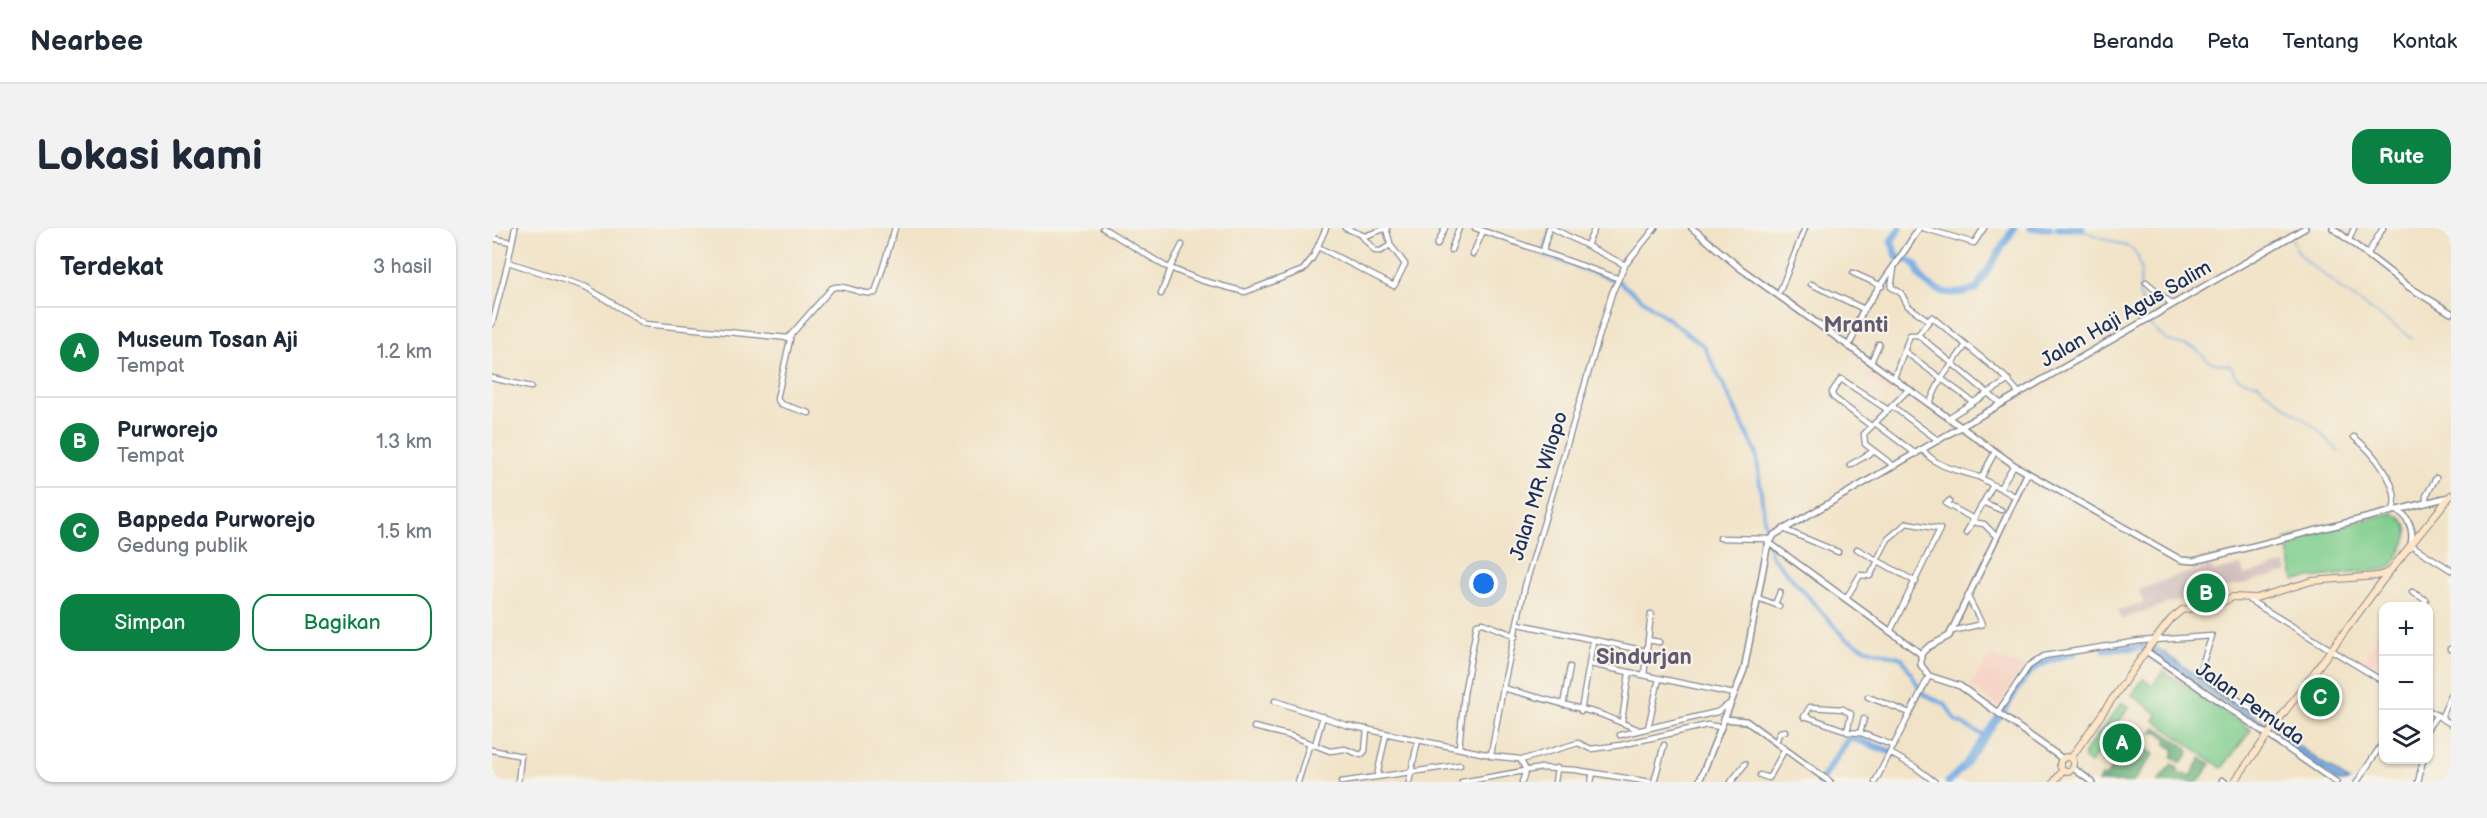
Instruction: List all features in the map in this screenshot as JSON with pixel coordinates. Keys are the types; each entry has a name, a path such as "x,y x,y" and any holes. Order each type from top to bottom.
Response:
{"main road":[{"path":"2234,782 2389,572 2450,496"},
{"path":"2063,770 2060,764 2063,759 2071,758 2171,619 2182,610 2212,605 2233,597 2256,598 2312,581 2389,572"},
{"path":"2370,576 2383,582"},
{"path":"2063,770 2073,768 2074,763 2071,758"},
{"path":"2054,782 2063,770"}],"street":[{"path":"492,324 495,300 508,262 515,228"},
{"path":"809,413 779,402 777,399 791,335 832,288 840,286 866,294 874,293 895,228"},
{"path":"1103,228 1171,268 1200,280 1248,292 1303,270 1318,247 1326,228"},
{"path":"1345,228 1362,236 1375,250 1381,251 1390,245"},
{"path":"1318,247 1394,286 1404,264 1390,245 1386,228 1368,236 1362,236"},
{"path":"1437,245 1445,228"},
{"path":"1451,250 1459,228"},
{"path":"1475,228 1487,230 1617,280"},
{"path":"1545,252 1552,228 1625,265"},
{"path":"1587,244 1595,228"},
{"name":"Jalan MR. Wilopo","path":"1491,756 1525,586 1617,280 1625,265 1655,228"},
{"path":"1692,228 1729,261 2027,474 2186,561 2450,496"},
{"path":"1780,291 1805,228"},
{"path":"1848,346 1856,335 1864,309 1921,228 1974,243 1984,228"},
{"name":"Jalan Haji Agus Salim","path":"1768,542 1783,529 2305,228"},
{"path":"2332,228 2417,293 2451,313"},
{"path":"2349,240 2354,228"},
{"path":"2367,255 2383,228"},
{"path":"1473,254 1487,230"},
{"path":"492,237 512,242"},
{"path":"1161,294 1182,245"},
{"path":"508,262 586,287 645,324 777,337 791,335"},
{"path":"1894,269 1892,287 1900,291 1908,306 1928,320 1935,319 2008,380 2019,393"},
{"path":"1853,273 1882,286"},
{"path":"2146,282 2172,304"},
{"path":"1811,284 1864,309"},
{"path":"1918,335 1928,320"},
{"path":"1894,378 1910,335 1918,335 2001,404"},
{"path":"1871,362 1879,344"},
{"path":"1929,404 1941,379 1966,345"},
{"path":"1904,351 1973,402"},
{"path":"492,378 531,387"},
{"path":"1916,454 1833,397 1832,392 1841,379 1939,441"},
{"path":"1948,418 2008,380"},
{"path":"1894,466 1864,442 1866,438 1864,433 1908,389"},
{"path":"2354,437 2373,457 2391,484 2395,507 2393,510"},
{"path":"1923,450 1932,461 1941,467 1981,478 2016,497"},
{"path":"1850,465 1874,451"},
{"path":"1981,478 1995,452"},
{"path":"2000,488 2014,465"},
{"path":"1921,654 1928,647 1947,638 1952,631 2027,474"},
{"path":"2426,502 2426,496 2436,478"},
{"path":"1966,533 1985,503 1993,485"},
{"path":"1949,501 1946,504 1949,508 1984,524 1996,536"},
{"path":"1985,503 2001,510"},
{"path":"2393,510 2403,514 2410,526 2411,545 2451,570"},
{"path":"1846,599 1860,575 1870,576 1888,539 1907,523 1940,530 1890,632"},
{"path":"1783,529 1838,552"},
{"path":"1720,538 1768,542 1921,654 1922,665 1929,676 1960,686 2063,759"},
{"path":"1699,782 1746,664 1768,542"},
{"path":"1857,549 1916,582"},
{"path":"1758,598 1777,605 1780,591"},
{"path":"2412,592 2426,600 2425,602"},
{"path":"1952,631 1982,624 1968,597"},
{"path":"2246,598 2379,679"},
{"path":"1644,675 1651,614"},
{"path":"1459,748 1464,694 1477,624 1483,623 1516,636"},
{"path":"1519,624 1646,651"},
{"path":"2001,714 2028,667 2039,658 2150,647 2212,636 2193,682"},
{"path":"1648,640 1659,642"},
{"path":"1581,711 1593,641"},
{"name":"Jalan Pemuda","path":"2150,647 2193,682 2336,782"},
{"path":"1590,664 1734,694"},
{"path":"1563,705 1570,667"},
{"path":"1622,721 1629,672"},
{"path":"2198,674 2275,725"},
{"path":"1875,782 1929,676"},
{"path":"1648,728 1659,679"},
{"path":"1503,688 1622,721 1637,729"},
{"path":"2433,723 2451,696"},
{"path":"1868,697 1910,713"},
{"path":"1275,701 1386,734 1521,760 1579,743 1594,748 1624,744 1707,725 1721,727"},
{"path":"1620,735 1637,729 1717,712 1731,703"},
{"path":"1846,731 1850,712 1832,707 1810,707 1804,716 1846,731 1860,733 1893,747"},
{"path":"2433,713 2451,724"},
{"path":"1298,782 1323,716"},
{"path":"1724,719 1746,721 1829,781"},
{"path":"1860,733 1864,719"},
{"path":"1254,727 1330,751 1345,749 1361,755 1365,751 1367,729"},
{"path":"1776,742 1780,732 1785,730"},
{"path":"1377,776 1386,734"},
{"path":"1409,782 1418,740"},
{"path":"1462,782 1526,770 1557,768 1652,782 1664,745"},
{"path":"1760,775 1769,778 1785,749"},
{"path":"2357,782 2379,749"},
{"path":"492,750 521,756 518,782"},
{"path":"1890,753 1935,782"},
{"path":"1521,760 1526,770 1522,782"},
{"path":"1731,782 1745,764"},
{"path":"2418,782 2422,764"},
{"path":"1341,782 1460,765"},
{"path":"1555,782 1557,768"},
{"path":"2073,768 2092,782"},
{"path":"1591,782 1593,772"}],"shaded area":[{"path":"1874,365 1896,384 1891,394 1863,378"},
{"path":"2285,564 2288,572 2163,605 2121,620 2118,610 2143,603 2139,590 2179,575 2212,567 2213,572 2241,565 2244,575"},
{"path":"2379,629 2379,670 2364,663"},
{"path":"1991,655 2025,668 2012,683 1999,707 1970,685"},
{"path":"2163,664 2253,726 2250,730 2160,669"}],"green space":[{"path":"2392,513 2401,518 2406,525 2407,532 2403,548 2388,569 2294,580 2286,539"},
{"path":"2163,671 2251,730 2222,768 2154,720 2158,714 2132,695 2143,679 2153,686"},
{"path":"2122,703 2129,707 2090,764 2084,759 2084,753"},
{"path":"2156,727 2187,748 2189,753 2181,763 2172,757 2175,750 2166,744 2166,738 2159,732 2152,733"},
{"path":"2141,746 2154,754 2133,782 2098,782 2102,776 2105,778 2115,764 2124,770"},
{"path":"2201,758 2211,764 2198,782 2158,782 2172,764 2177,767 2179,774 2191,776"}],"water":[{"path":"2154,646 2267,724 2263,729 2150,651"},
{"path":"2275,730 2349,781 2339,782 2271,735"}],"waterway":[{"path":"1551,228 1545,255 1618,281 1704,346 1756,452 1767,540"},
{"path":"1900,228 1891,241 1898,258 1914,263 1923,280 1935,289 1948,293 1976,289 2014,228"},
{"path":"2031,228 2050,228"},
{"path":"2058,228 2082,228"},
{"path":"2081,230 2131,248 2138,257 2141,271 2139,293 2148,323 2166,340 2195,348 2210,362 2231,366 2237,378 2259,384 2316,428 2339,452"},
{"path":"2292,238 2300,255 2306,261 2339,288 2413,338"},
{"path":"1768,547 1771,555 1845,638 1867,649 1902,658 1923,694 1945,704 1956,721 1985,736"},
{"path":"2105,649 2142,647"},
{"path":"2004,711 2030,672 2047,661 2074,653"},
{"path":"1948,782 1964,766 1998,718"},
{"path":"1820,782 1850,737 1896,754"}],"place":[{"name":"Purworejo","path":"2206,593"},
{"name":"Bappeda Purworejo","path":"2320,697"},
{"name":"Museum Tosan Aji","path":"2122,743"}],"district":[{"name":"Mranti","path":"1856,325"},
{"name":"Sindurjan","path":"1644,657"}]}
